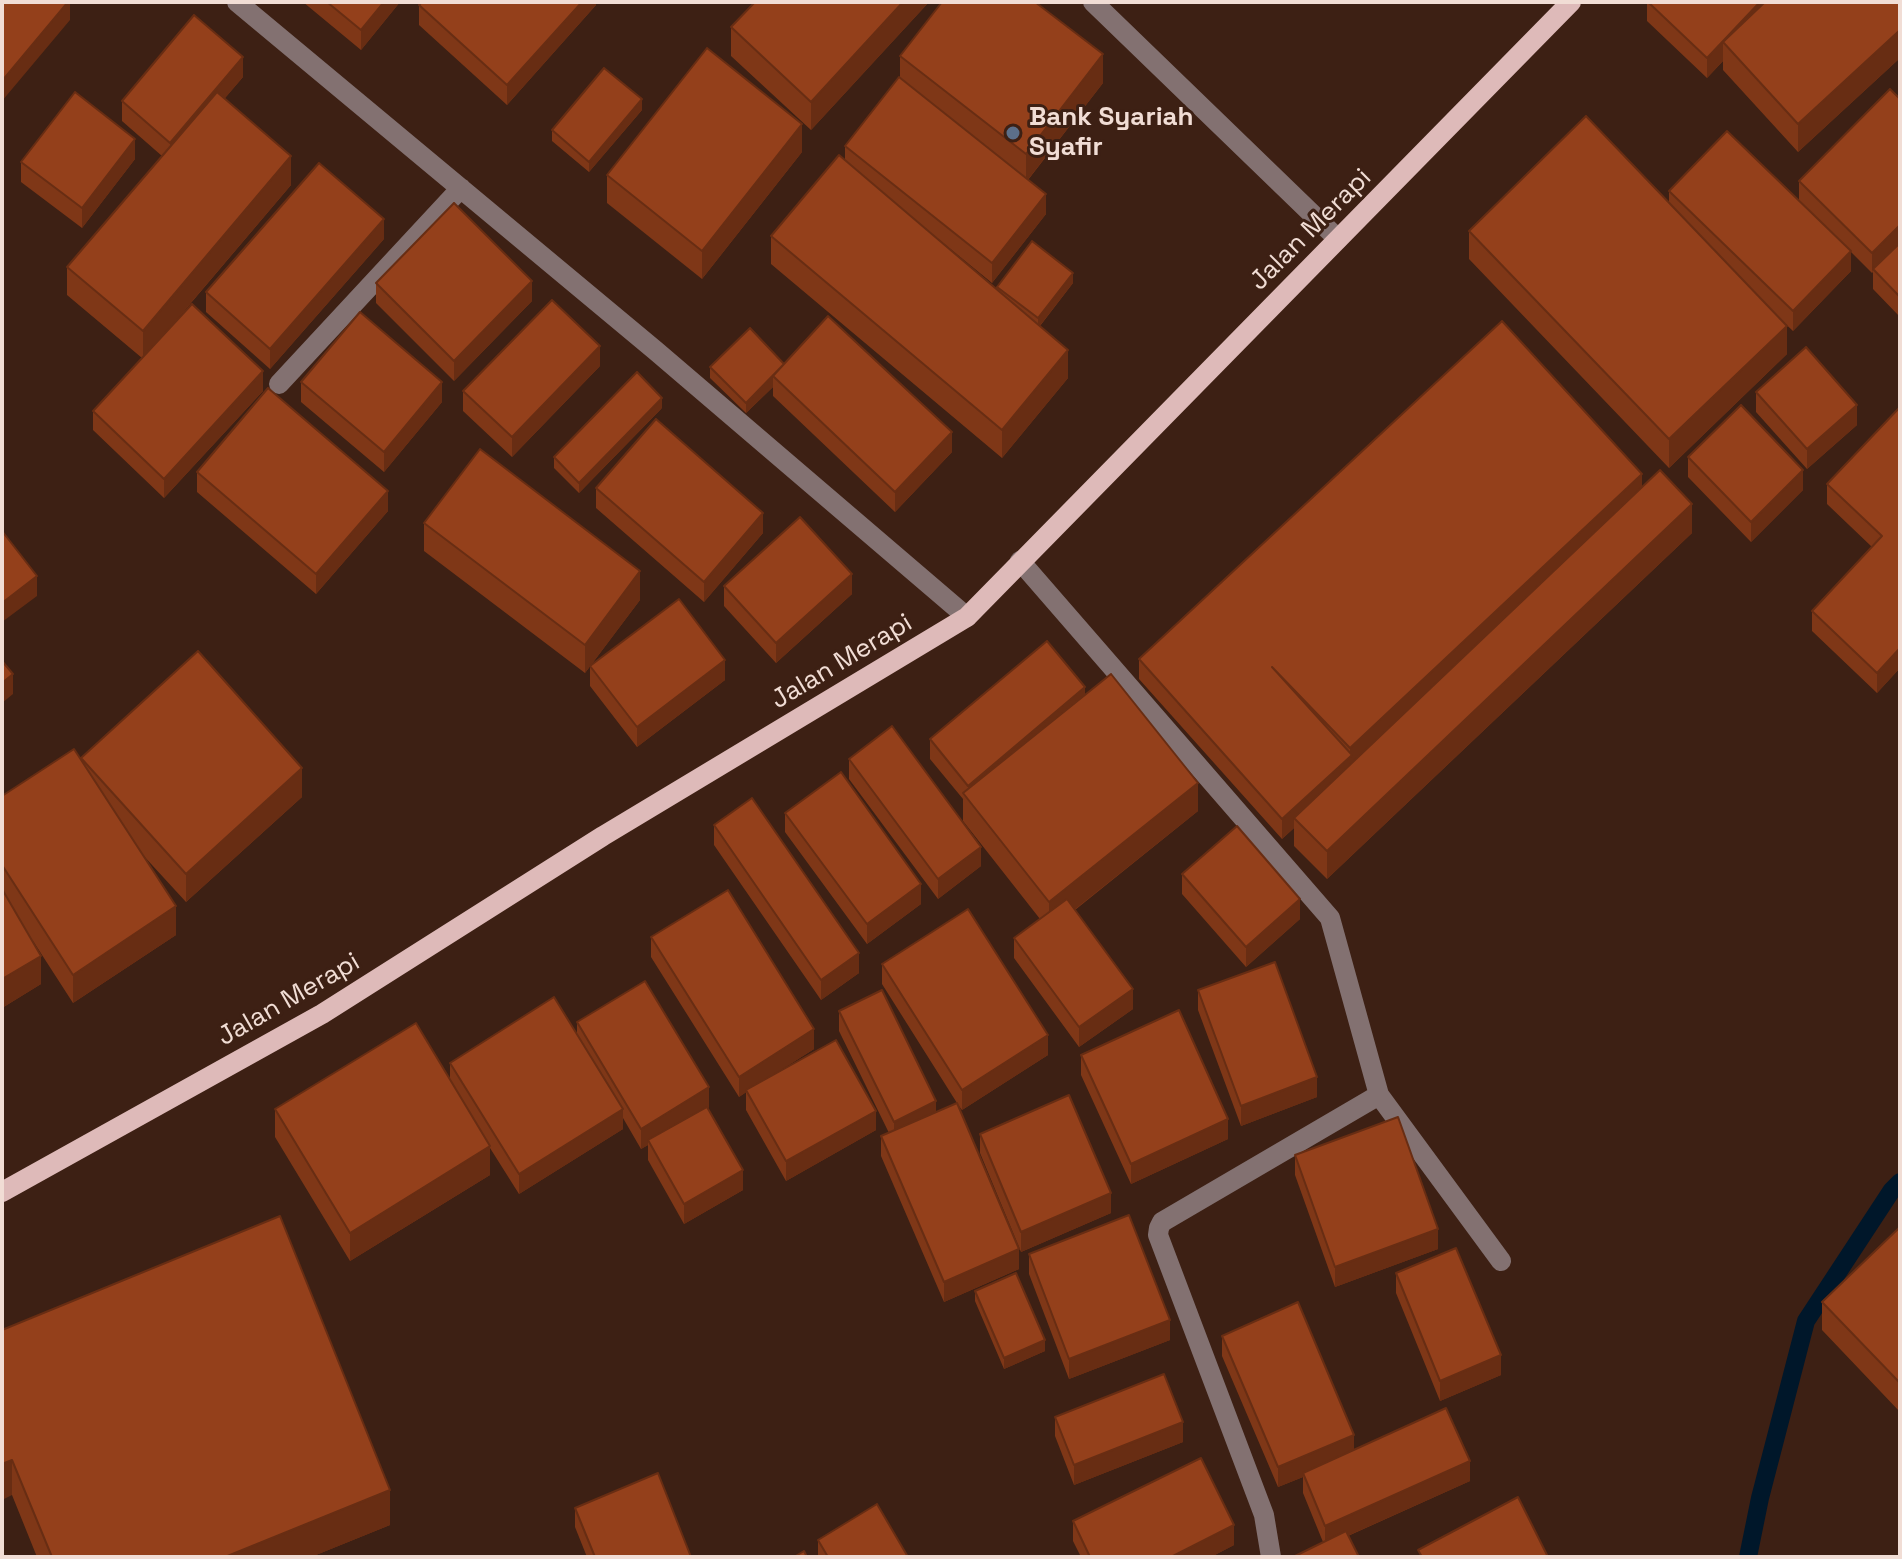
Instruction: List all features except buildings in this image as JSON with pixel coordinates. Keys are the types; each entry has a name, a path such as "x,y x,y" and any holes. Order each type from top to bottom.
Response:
{"main road":[{"name":"Jalan Merapi","path":"2,1192 322,1014 603,836 967,617 1571,2"}],"street":[{"path":"1093,2 1338,239"},
{"path":"247,5 967,617"},
{"path":"279,384 461,188"},
{"path":"1020,561 1330,918 1379,1095 1501,1261"},
{"path":"1271,1557 1264,1515 1158,1235 1159,1228 1162,1222 1379,1095"}],"waterway":[{"path":"1748,1557 1760,1498 1806,1321 1900,1182"}],"place":[{"name":"Bank Syariah Syafir","path":"1013,133"}]}
